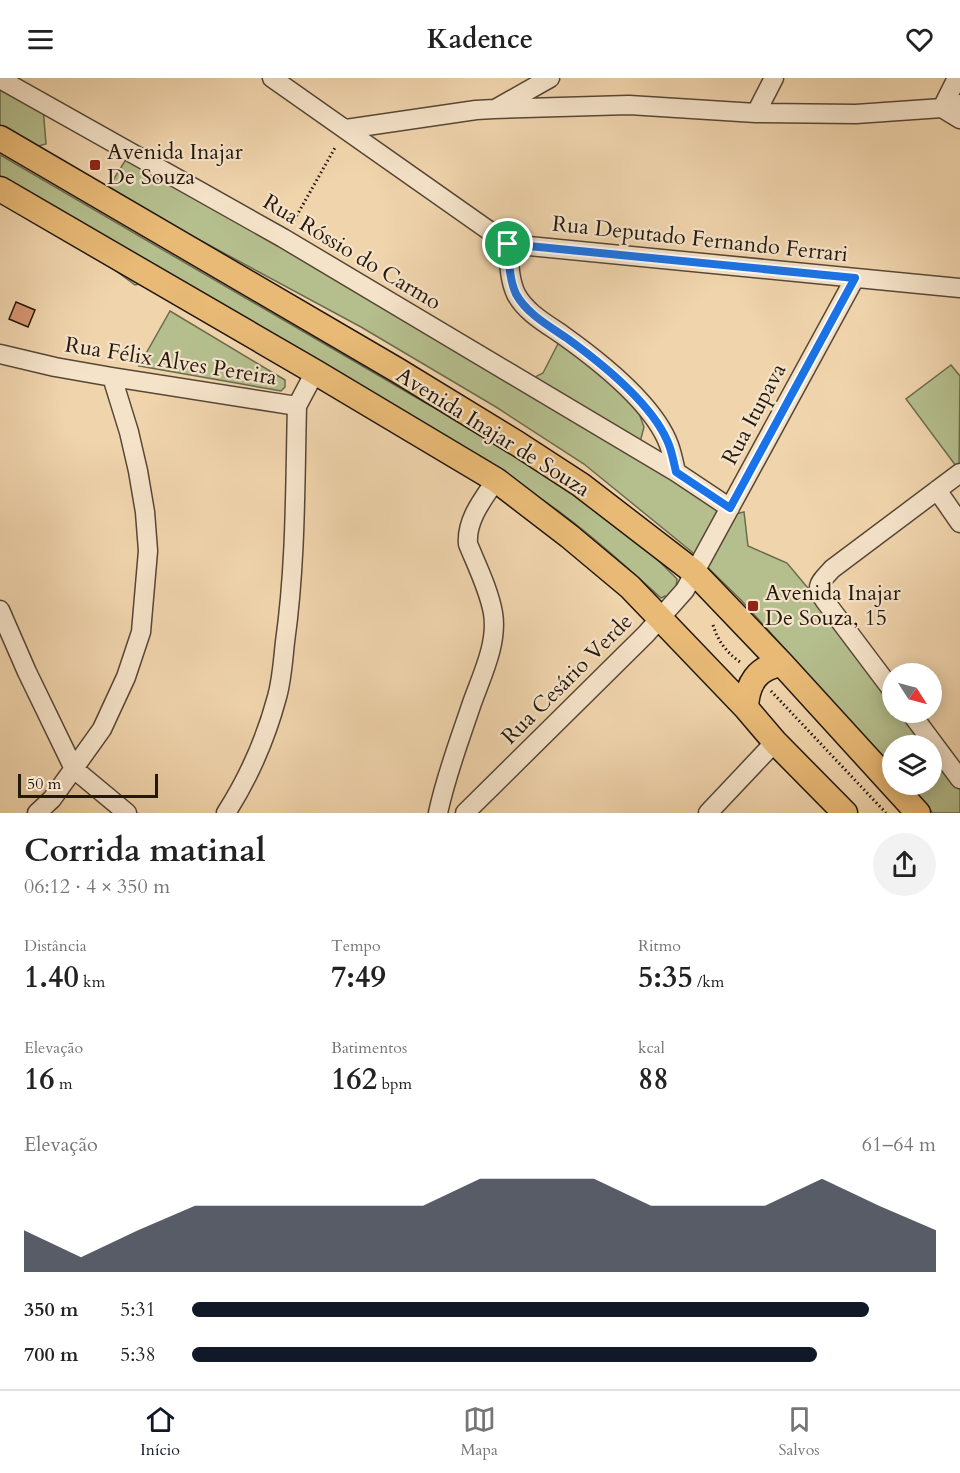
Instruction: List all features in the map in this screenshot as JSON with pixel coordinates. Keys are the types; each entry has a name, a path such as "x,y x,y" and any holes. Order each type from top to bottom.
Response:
{"main road":[{"name":"Avenida Inajar de Souza","path":"0,138 397,370 581,485 694,572 782,664 918,813"},
{"name":"Avenida Inajar de Souza","path":"0,189 496,480 630,587 845,813"},
{"path":"746,708 748,691 755,677 773,665 782,664"}],"street":[{"path":"494,109 550,78"},
{"path":"756,113 774,78"},
{"path":"957,78 951,106 960,119"},
{"name":"Rua Róssio do Carmo","path":"0,79 283,238 676,472 730,508"},
{"name":"Rua Deputado Fernando Ferrari","path":"280,80 508,244 960,288"},
{"path":"346,129 494,109 629,105 756,113 856,114 951,106"},
{"path":"508,244 515,292 526,309 588,354 624,385 654,418 669,444 676,472"},
{"name":"Rua Itupava","path":"694,572 855,278"},
{"name":"Rua Félix Alves Pereira","path":"0,354 112,377 297,406 315,372"},
{"path":"37,813 52,799 102,729 126,677 141,632 148,550 145,512 134,452 112,377"},
{"path":"226,813 238,795 262,745 278,694 288,623 292,565 297,406"},
{"path":"882,677 819,593 819,584 832,568 960,473"},
{"path":"438,813 444,785 494,633 493,614 487,592 468,544 468,526 496,480"},
{"path":"936,490 960,523"},
{"name":"Rua Cesário Verde","path":"465,813 646,634 685,590 694,572"},
{"path":"0,610 74,769 127,813"},
{"path":"918,723 960,778"},
{"path":"708,813 775,742"}],"path":[{"path":"283,238 346,129"},
{"path":"712,622 718,639 732,657 741,663"},
{"path":"769,688 886,813"}],"green space":[{"path":"0,84 43,107 46,144 31,148 0,129"},
{"path":"0,155 424,402 497,440 639,541 677,579 676,587 667,597 661,598 578,526 484,462 149,282 135,285 0,185"},
{"path":"128,156 522,384 543,373 561,338 636,405 644,427 639,446 731,515 744,512 748,546 787,563 823,606 882,686 882,723 910,723 918,735 882,735 882,757 741,600 692,552 584,464 496,407 361,327 107,190"},
{"path":"170,311 285,380 285,387 281,391 139,366"},
{"path":"951,365 960,376 959,470 906,399"},
{"path":"942,763 960,782 960,813 933,813 916,795 942,795"}],"building":[{"path":"16,302 35,310 28,327 9,319"}],"place":[{"name":"Avenida Inajar De Souza","path":"95,165"},
{"name":"Avenida Inajar De Souza, 15","path":"753,606"}],"route":[{"path":"508,244 855,278 730,508 676,472 669,444 654,418 624,385 588,354 526,309 515,292 508,244"}]}
